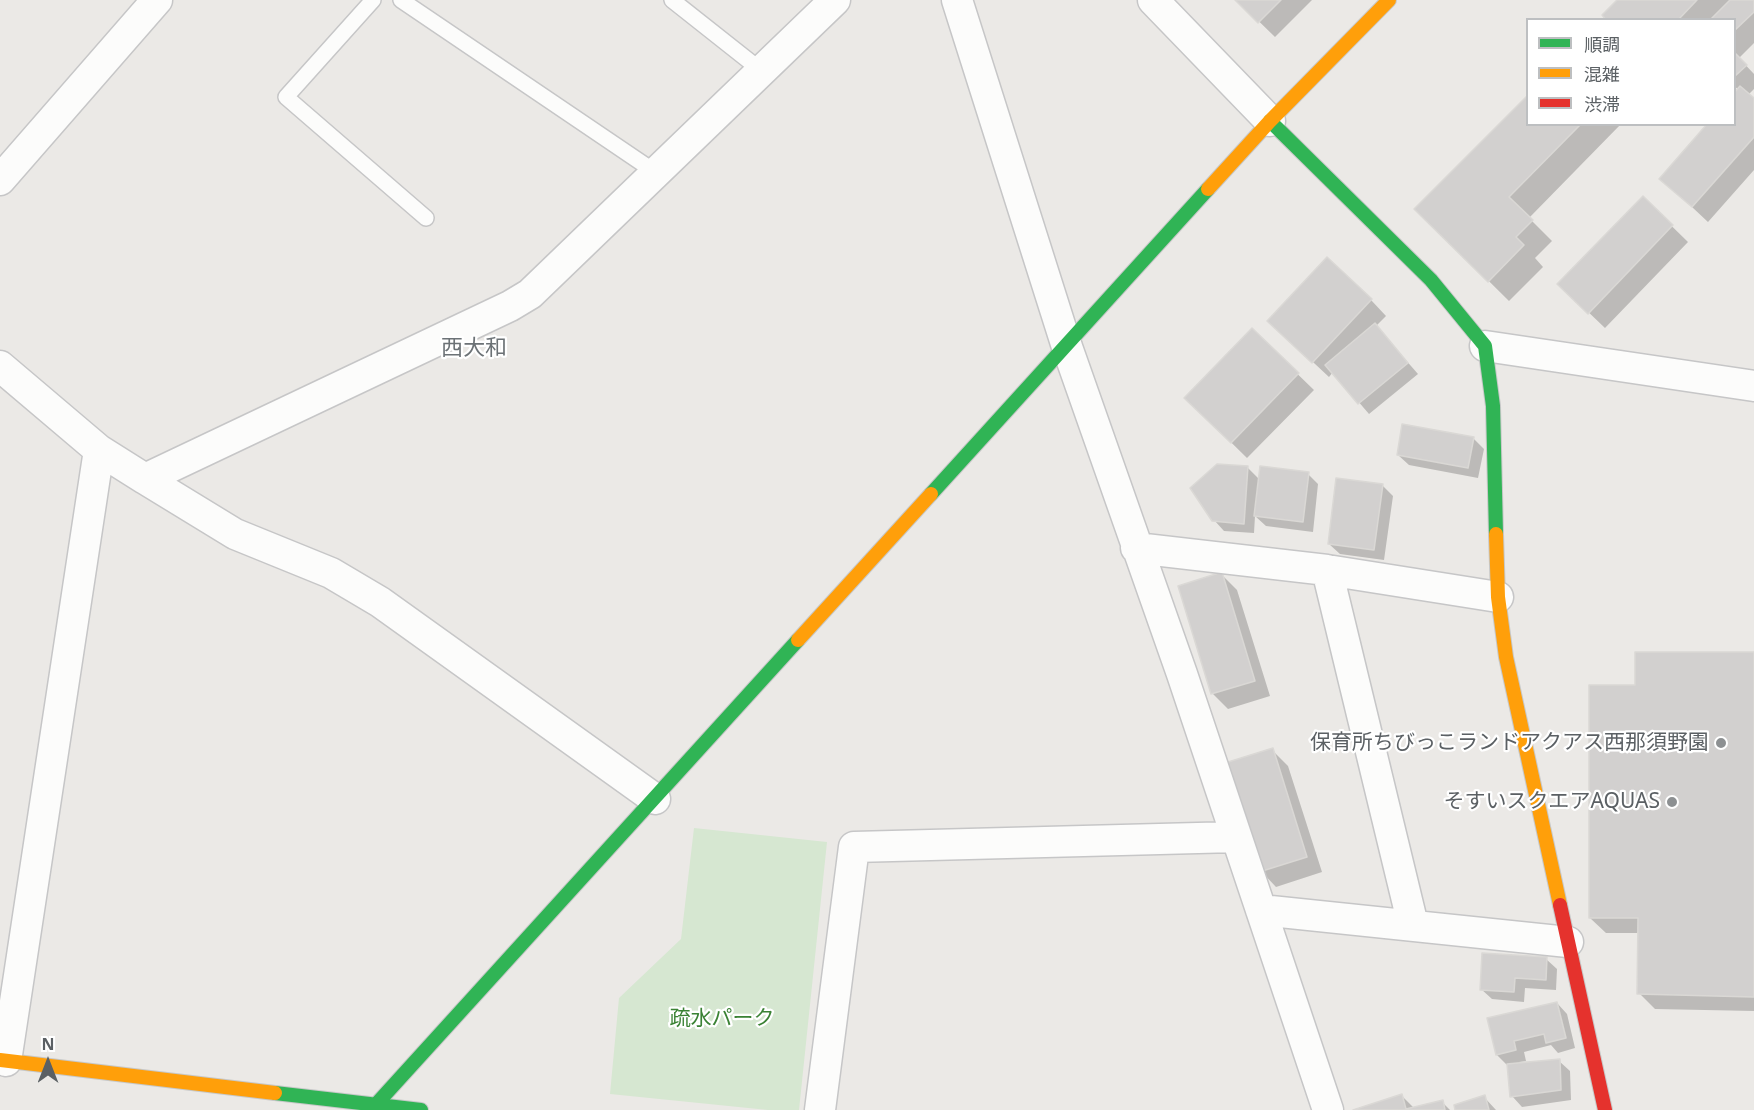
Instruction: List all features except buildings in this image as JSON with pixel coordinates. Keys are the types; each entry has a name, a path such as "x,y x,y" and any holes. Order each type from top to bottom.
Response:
{"street":[{"path":"5,165 158,0"},
{"path":"146,479 510,306 530,294 658,174 835,0"},
{"path":"957,0 1067,346 1182,674 1329,1110"},
{"path":"1153,0 1270,121 1431,280 1460,311 1485,346 1493,406 1498,597 1506,657 1605,1110"},
{"path":"374,1107 1270,121 1389,0"},
{"path":"1485,346 1754,386"},
{"path":"0,366 99,450 235,534 331,573 381,602 655,799"},
{"path":"99,450 3,1061 374,1107 421,1110"},
{"path":"1136,548 1327,570 1498,597"},
{"path":"1327,570 1413,925"},
{"path":"820,1110 854,847 1236,837"},
{"path":"1261,910 1568,942"}],"lane":[{"path":"373,0 286,97 426,218"},
{"path":"401,0 658,174"},
{"path":"672,0 763,72"}],"green space":[{"name":"疏水パーク","path":"694,828 827,842 799,1110 768,1110 610,1094 619,998 681,939"}],"traffic: fast":[{"path":"1270,121 1431,280 1485,346 1493,406 1496,534"},
{"path":"931,494 1208,189"},
{"path":"371,1110 798,640"},
{"path":"275,1093 421,1110"}],"traffic: slow":[{"path":"1208,189 1270,121 1389,0"},
{"path":"798,640 931,494"},
{"path":"1496,534 1498,597 1506,657 1560,905"},
{"path":"0,1060 275,1093"}],"traffic: jam":[{"path":"1560,905 1605,1110"}],"place":[{"name":"保育所ちびっこランドアクアス西那須野園","path":"1721,743"},
{"name":"そすいスクエアAQUAS","path":"1672,802"}],"district":[{"name":"西大和","path":"474,349"}]}
